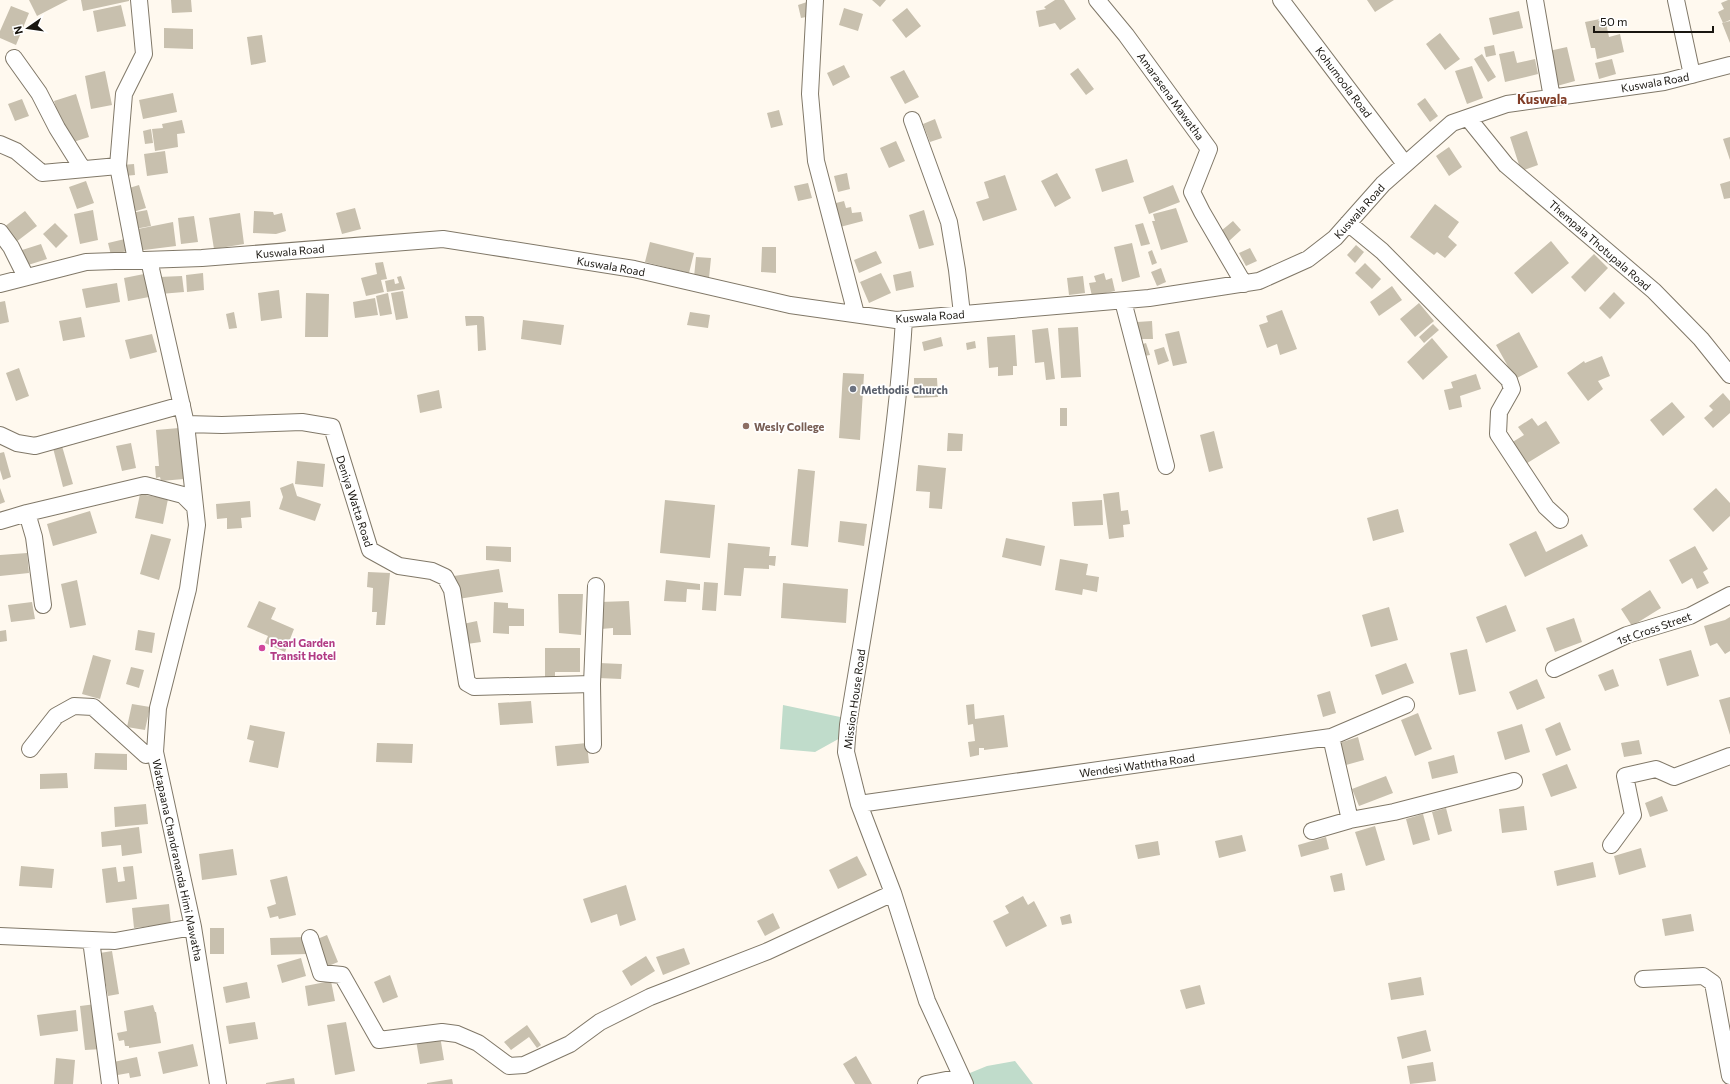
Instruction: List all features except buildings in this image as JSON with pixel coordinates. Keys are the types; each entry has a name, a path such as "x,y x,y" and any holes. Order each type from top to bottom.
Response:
{"street":[{"name":"Watapaana Chandrananda Himi Mawatha","path":"139,0 144,54 124,94 118,166 182,405 186,424 196,525 188,589 158,708 155,752 194,927 218,1084"},
{"path":"815,0 810,94 816,162 856,314"},
{"name":"Amarasena Mawatha","path":"1097,0 1126,35 1209,149 1192,192 1244,284"},
{"name":"Kohumoola Road","path":"1281,0 1405,164"},
{"path":"1535,0 1552,98"},
{"path":"1676,0 1692,75"},
{"path":"14,58 39,93 56,128 82,168"},
{"name":"Kuswala Road","path":"0,284 86,262 202,258 443,239 634,269 790,305 896,320 1149,298 1259,281 1308,259 1335,238 1383,184 1452,123 1507,104 1664,82 1730,65"},
{"name":"Thempala Thotupala Road","path":"1468,118 1506,165 1654,291 1701,339 1730,375"},
{"path":"912,120 949,222 958,270 962,314"},
{"path":"0,144 16,151 42,173 82,168 118,166"},
{"path":"1348,223 1382,251 1509,380 1512,389 1499,412 1498,434 1546,507 1560,520"},
{"path":"0,232 11,247 26,277"},
{"path":"1123,301 1166,466"},
{"name":"Mission House Road","path":"904,319 901,364 885,504 848,724 846,752 860,804 893,893 926,1001 963,1080"},
{"path":"0,435 17,443 35,446 182,405"},
{"name":"Deniya Watta Road","path":"186,424 222,425 302,422 332,427 370,550 400,566 432,571 445,577 452,590 466,683 474,687 592,684"},
{"path":"0,521 27,513 145,486 183,495 194,506"},
{"path":"27,513 34,537 43,605"},
{"path":"593,745 592,684 596,586"},
{"name":"1st Cross Street","path":"1554,669 1627,635 1690,616 1730,595"},
{"name":"Wendesi Waththa Road","path":"860,804 1332,737 1406,705"},
{"path":"30,749 56,716 74,706 93,707 146,755 155,752"},
{"path":"1332,737 1350,820"},
{"path":"1611,845 1633,815 1625,776 1656,769 1674,776 1730,756"},
{"path":"1312,831 1350,820 1394,812 1514,781"},
{"path":"310,938 321,972 342,975 380,1040 442,1032 450,1033 478,1043 509,1066 524,1065 570,1044 600,1022 650,997 768,951 893,893"},
{"path":"0,936 115,941 194,927"},
{"path":"91,940 110,1084"},
{"path":"1643,979 1703,976 1713,983 1730,1076"},
{"path":"926,1084 963,1080"}],"green space":[{"path":"783,705 845,718 842,737 815,752 780,749"},
{"path":"1015,1061 1033,1084 971,1084 965,1075 987,1066"}],"place":[{"name":"Methodis Church","path":"853,389"},
{"name":"Wesly College","path":"746,426"},
{"name":"Pearl Garden Transit Hotel","path":"262,648"}],"district":[{"name":"Kuswala","path":"1542,99"}]}
